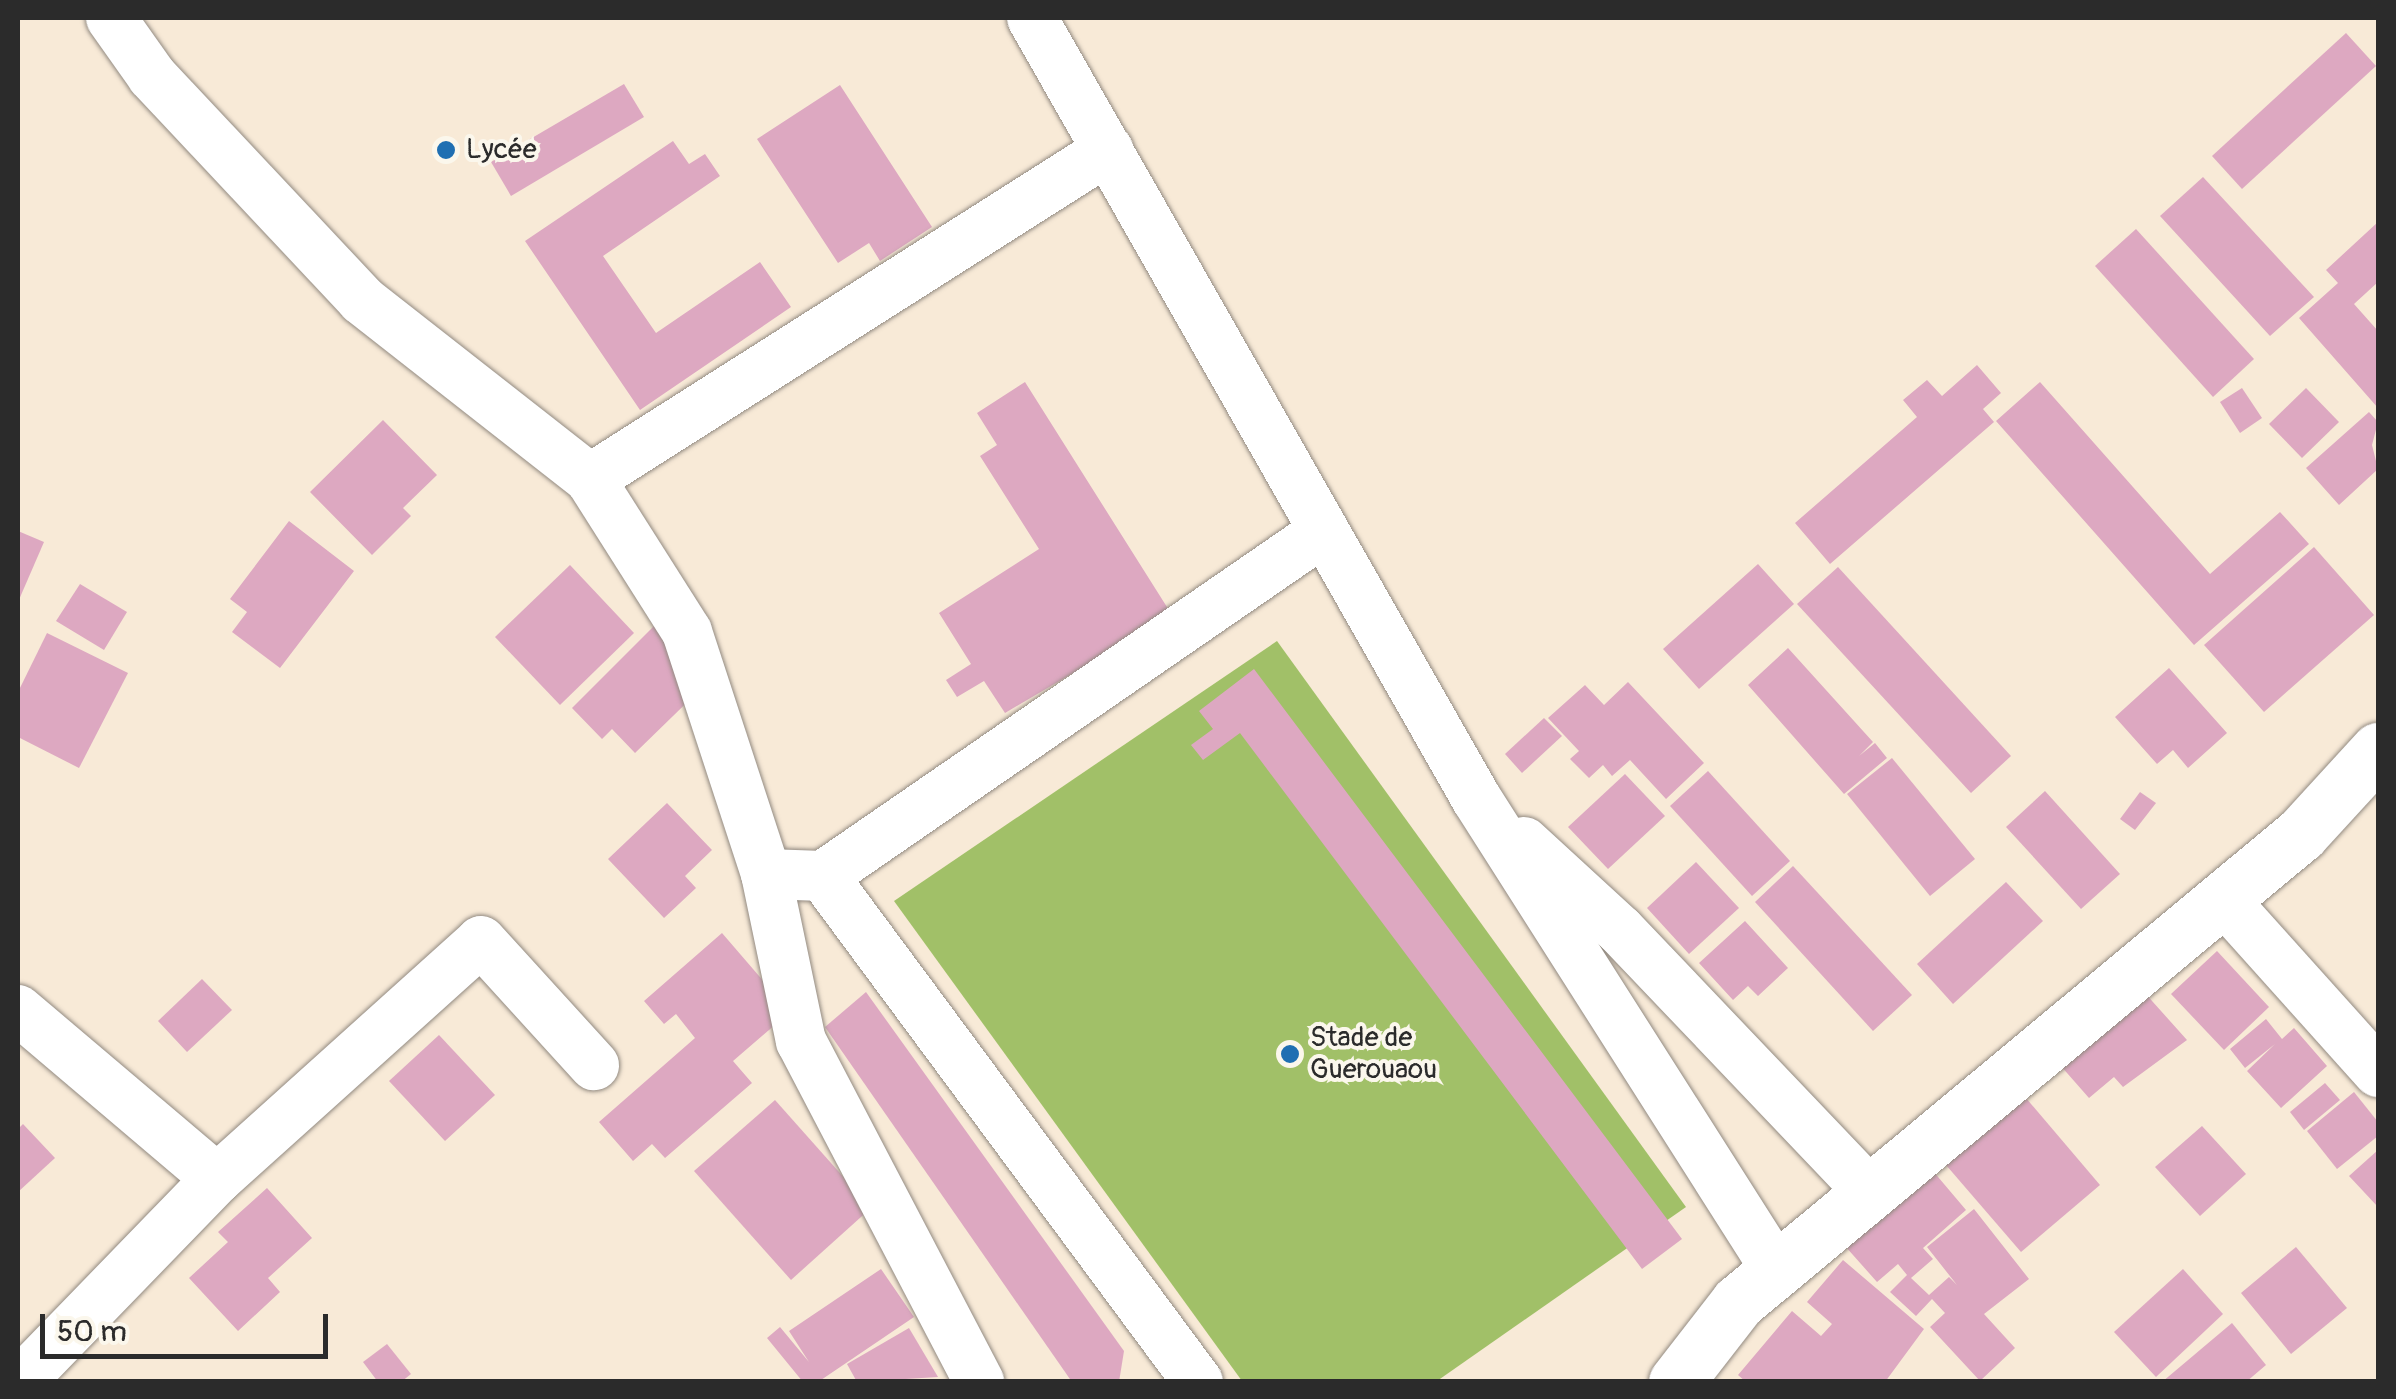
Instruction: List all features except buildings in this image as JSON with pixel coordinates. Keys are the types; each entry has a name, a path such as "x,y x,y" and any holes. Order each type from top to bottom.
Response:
{"main road":[{"path":"1676,1382 1738,1302 2301,834 2378,750"}],"street":[{"path":"111,18 152,76 362,300 590,479 687,632 766,874 801,1041 980,1382"},
{"path":"1032,18 1476,798 1776,1270"},
{"path":"590,479 1108,150"},
{"path":"766,874 824,876 1324,531"},
{"path":"1476,798 1620,930 1871,1194"},
{"path":"824,876 1198,1382"},
{"path":"2222,898 2378,1072"},
{"path":"20,1382 217,1179 481,941 594,1064"},
{"path":"18,1010 217,1179"}],"green space":[{"name":"Stade de Guerouaou","path":"1277,641 1686,1207 1437,1381 1242,1381 894,901"}],"place":[{"name":"Lycée","path":"446,150"},
{"name":"Stade de Guerouaou","path":"1290,1054"}]}
